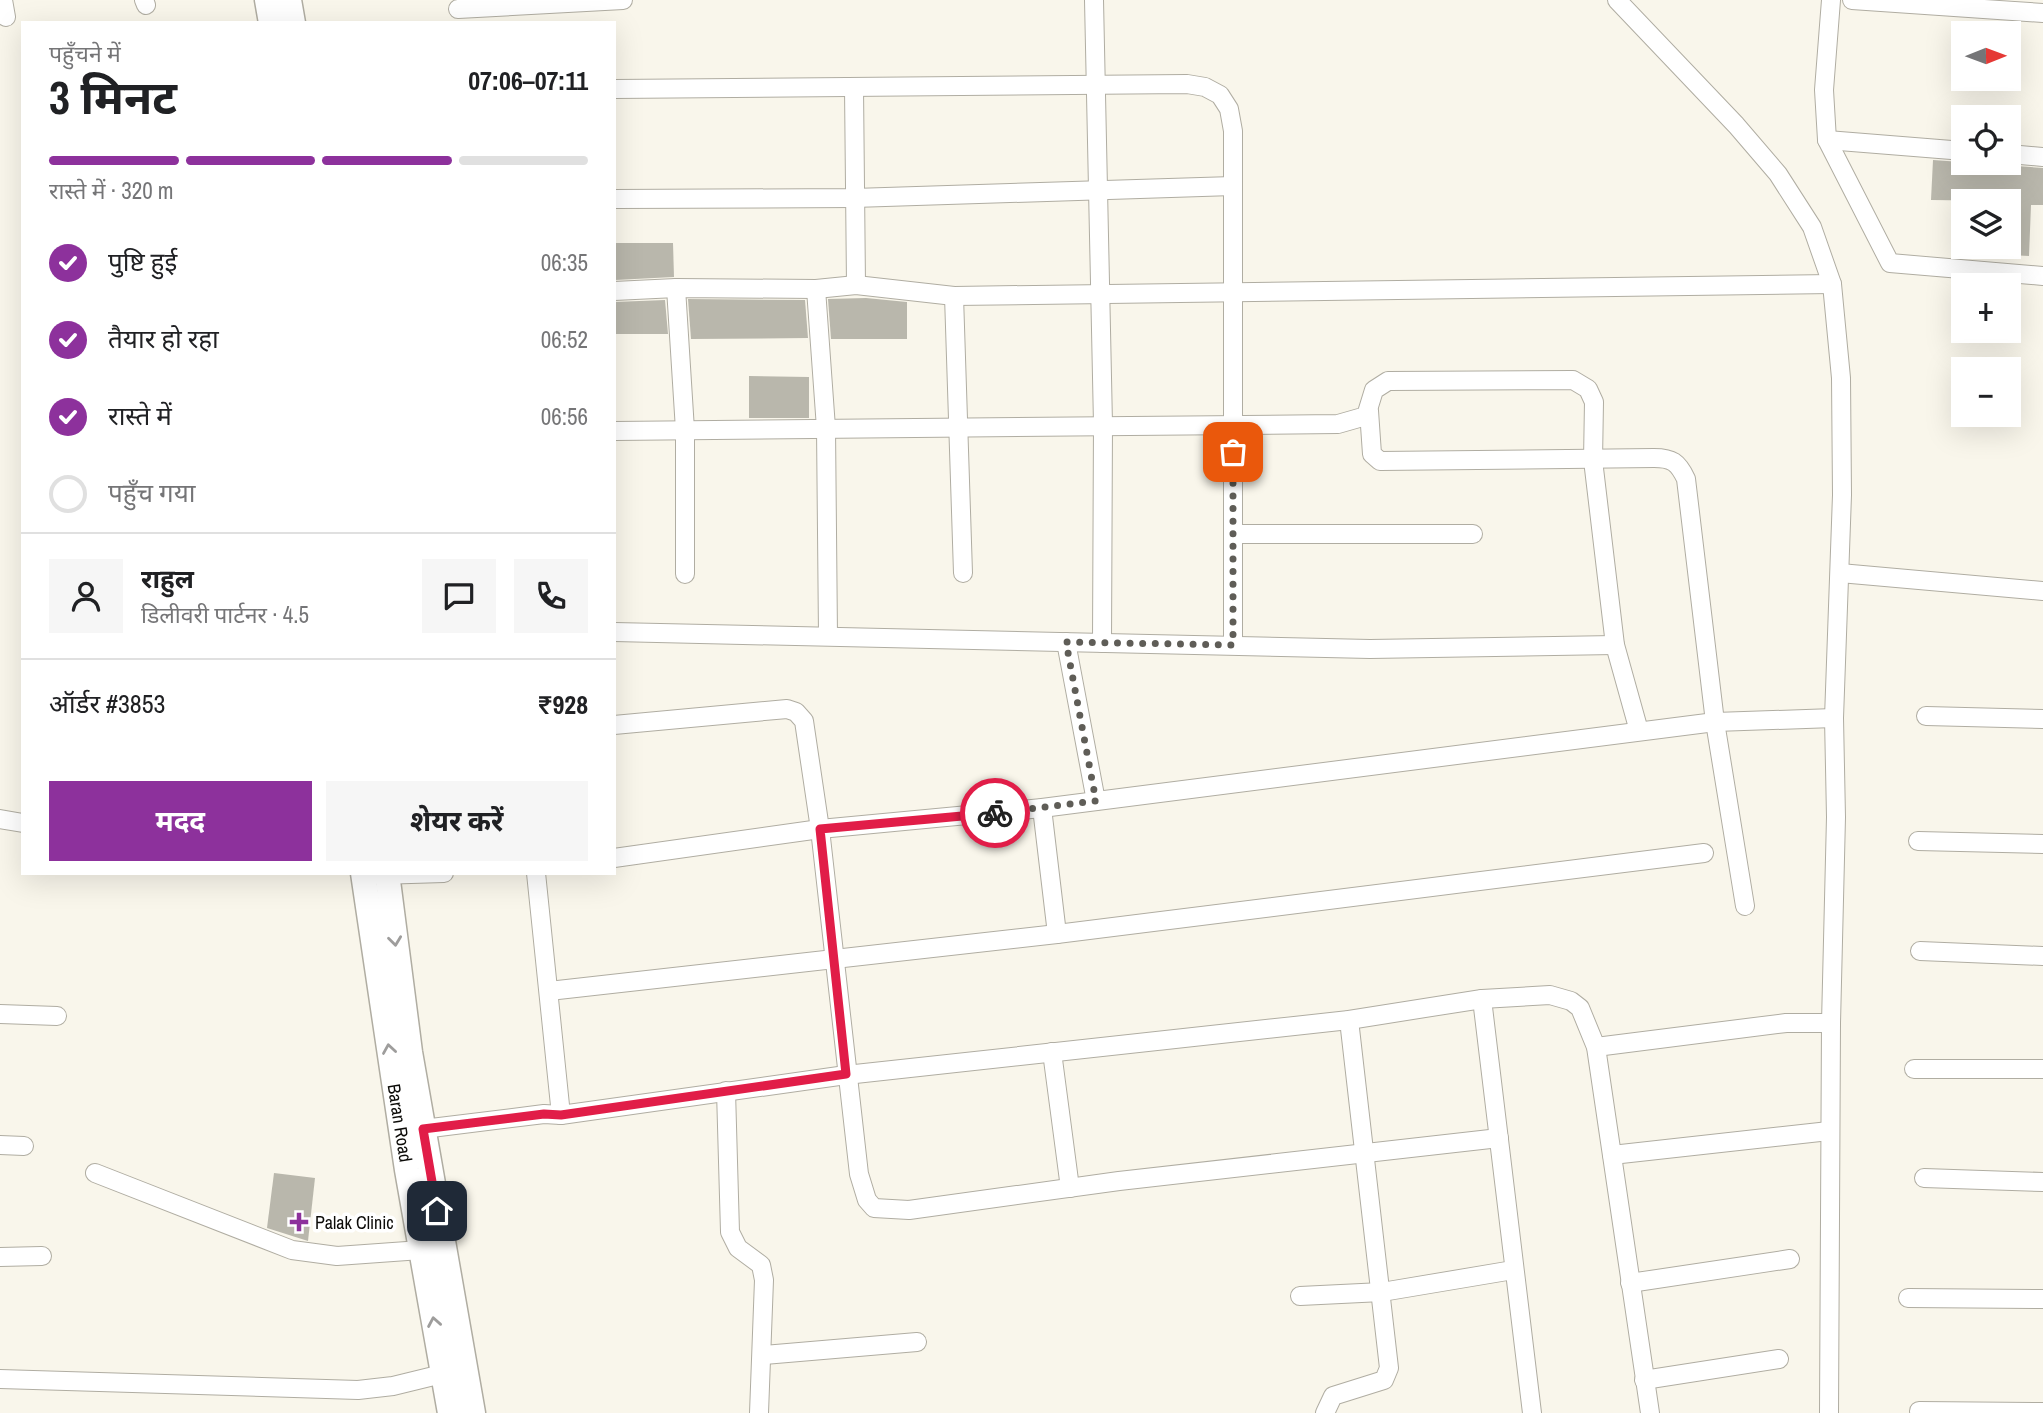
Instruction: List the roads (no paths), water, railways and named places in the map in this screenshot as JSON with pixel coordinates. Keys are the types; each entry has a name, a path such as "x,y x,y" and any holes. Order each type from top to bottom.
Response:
{"main road":[{"path":"267,0 271,21"},
{"path":"289,0 293,21"},
{"name":"Baran Road","path":"376,875 473,1413"},
{"name":"Baran Road","path":"376,875 421,1250 450,1413"}],"street":[{"path":"458,9 623,0"},
{"path":"1094,0 1103,424 1102,643"},
{"path":"1617,0 1778,174 1812,227 1832,284 1840,378 1840,573 1834,718 1836,817 1829,1131 1829,1413"},
{"path":"1831,0 1824,90 1827,140 1890,263 2043,276"},
{"path":"1853,0 2043,13"},
{"path":"616,89 1187,84 1205,87 1220,94 1232,120 1233,645"},
{"path":"854,88 856,285"},
{"path":"1827,140 1951,150"},
{"path":"2021,155 2043,157"},
{"path":"616,200 854,198 1233,186"},
{"path":"616,291 676,288 816,289 856,285 954,296 1101,295 1234,290 1832,284"},
{"path":"676,288 685,430 685,574"},
{"path":"816,289 826,428 828,636"},
{"path":"954,296 962,573"},
{"path":"1639,731 1615,645 1593,460 1592,395 1588,389 1573,380 1388,381 1374,390 1369,411 1372,454 1380,461 1593,460 1670,458 1680,466 1686,479 1715,722 1745,906"},
{"path":"616,431 1103,424 1338,424 1360,420 1369,411"},
{"path":"1234,534 1473,534"},
{"path":"1840,573 2043,591"},
{"path":"616,632 1370,649 1615,645"},
{"path":"1066,642 1096,801"},
{"path":"616,725 792,710 800,715 808,734 859,1174 867,1200 874,1208 909,1210 1070,1188 1499,1138"},
{"path":"1926,716 2043,719"},
{"path":"616,858 820,829 1042,808 1715,722 1834,718"},
{"path":"1042,808 1057,934"},
{"path":"0,819 21,823"},
{"path":"1919,841 2043,844"},
{"path":"549,991 833,957 1057,934 1704,853"},
{"path":"536,875 561,1115"},
{"path":"1920,951 2043,956"},
{"path":"423,1129 544,1114 561,1115 846,1074 1349,1020 1482,999 1550,995 1571,1001 1586,1018 1596,1047 1650,1413"},
{"path":"1482,999 1532,1413"},
{"path":"0,1014 57,1016"},
{"path":"1325,1413 1333,1396 1376,1384 1387,1376 1389,1359 1349,1020"},
{"path":"1596,1047 1786,1023 1831,1023"},
{"path":"1052,1052 1070,1188"},
{"path":"1914,1069 2043,1069"},
{"path":"726,1091 730,1232 734,1244 758,1261 763,1272 764,1355 759,1413"},
{"path":"1612,1155 1829,1131"},
{"path":"0,1144 24,1146"},
{"path":"95,1173 292,1250 337,1256 421,1250"},
{"path":"1924,1178 2043,1182"},
{"path":"0,1258 42,1256"},
{"path":"1630,1283 1790,1259"},
{"path":"1300,1296 1382,1292 1513,1270"},
{"path":"1908,1298 2043,1299"},
{"path":"764,1355 917,1342"},
{"path":"1644,1380 1779,1359"},
{"path":"0,1379 358,1390 393,1386 442,1374"},
{"path":"1919,1411 2043,1412"}],"place":[{"name":"Palak Clinic","path":"299,1222"}]}
